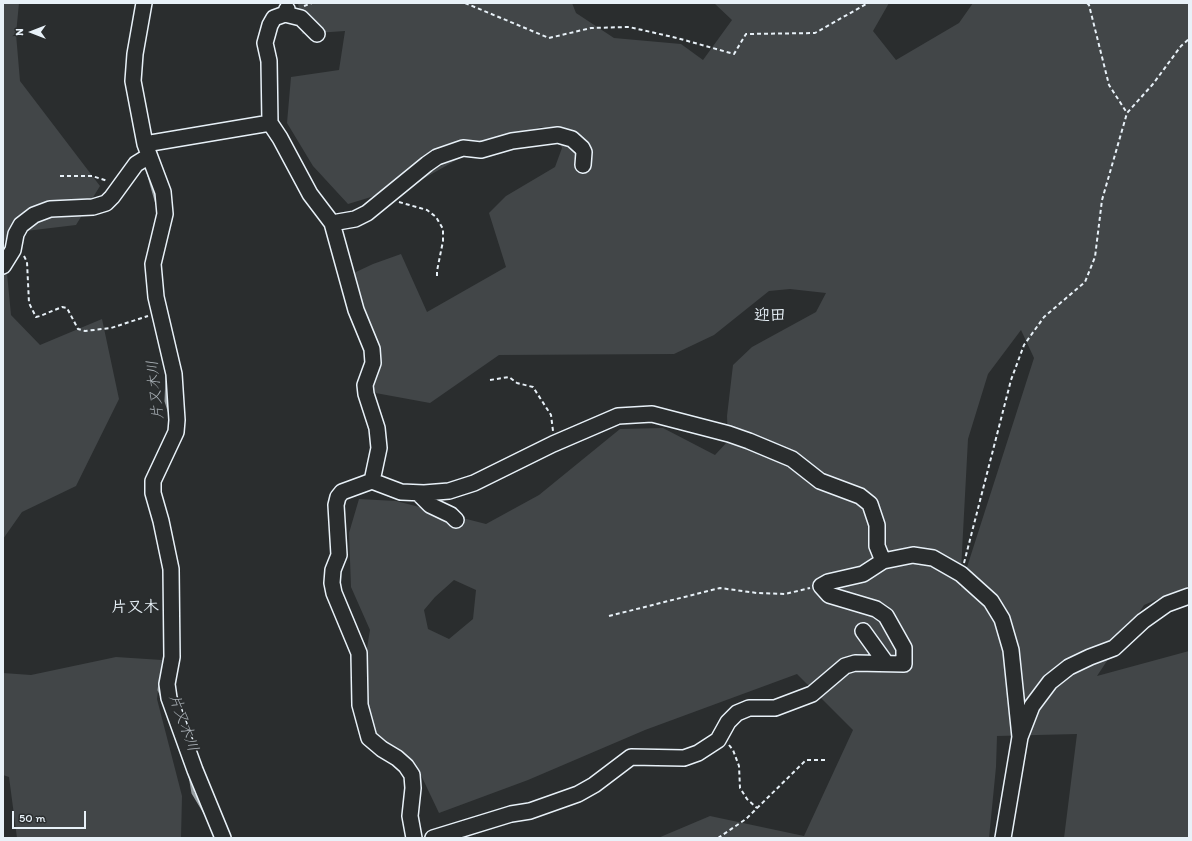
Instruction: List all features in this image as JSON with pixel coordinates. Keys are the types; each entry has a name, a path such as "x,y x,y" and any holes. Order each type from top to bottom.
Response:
{"street":[{"path":"144,3 135,54 134,81 145,155 163,192 165,214 154,264 154,275 156,297 174,374 177,420 176,432 154,482 153,494 161,520 171,569 172,657 167,684 168,698 223,838"},
{"path":"317,34 301,18 286,11 278,15 272,21 266,43 269,61 270,123 280,138 310,194 332,223 356,310 374,356 365,385 366,394 377,428 379,448 372,481"},
{"path":"3,266 13,250 16,234 21,225 34,215 50,209 93,207 106,203 112,197 116,184 145,155 270,123"},
{"path":"332,223 355,219 367,213 437,157 463,148 481,150 512,142 558,135 572,139 582,148 584,152 583,165"},
{"path":"414,838 410,816 413,788 412,775 406,766 397,758 368,738 360,705 359,653 334,593 332,583 333,570 339,555 336,505 338,497 342,492 372,481 401,492 418,493 449,491 474,483 553,444 618,416 652,414 742,439 792,459 820,481 860,496 870,504 876,525 877,546 883,560"},
{"path":"471,497 476,490 490,481 498,471"},
{"path":"418,493 430,505 451,515 456,520"},
{"path":"433,838 511,814 530,811 578,794 594,785 631,757 684,758 698,752 719,739 728,722 737,714 749,708 775,708 812,694 845,666 855,663 904,664 904,648 886,616 876,609 829,595 821,586 828,582 863,574 883,560 912,555 933,558 961,574 992,601 1002,619 1012,650 1020,737"},
{"path":"1003,838 1020,737 1032,706 1050,682 1069,667 1114,648 1143,621 1167,604 1189,596"},
{"path":"863,631 886,663"}],"path":[{"path":"465,3 549,38 591,28 630,27 734,54 746,34 815,33 868,3"},
{"path":"1087,3 1089,5 1109,85 1127,113"},
{"path":"961,574 1011,380 1024,345 1044,317 1085,282 1095,257 1102,200 1127,113 1152,84 1181,46 1189,39"},
{"path":"60,176 92,176 116,184"},
{"path":"385,198 427,210 436,217 443,229 443,241 437,279"},
{"path":"14,245 27,262 29,303 36,317 62,307 67,308 78,329 85,331 110,328 149,316"},
{"path":"490,380 509,377 517,383 533,387 551,415 553,444"},
{"path":"609,616 720,588 757,593 784,594 821,586"},
{"path":"719,739 728,744 733,750 739,766 740,788 747,799 758,808"},
{"path":"718,838 746,819 806,760 825,760"}],"shaded area":[{"path":"3,3 19,3 16,34 20,81 100,186 76,225 9,233 4,242 11,315 40,345 102,319 119,399 76,486 22,512 3,539"},
{"path":"298,3 572,3 576,13 614,38 681,44 703,60 732,20 714,3 889,3 873,31 896,60 959,23 973,3 1189,3 1189,586 1144,605 1097,676 1189,651 1189,838 1064,838 1077,734 997,736 996,767 989,838 658,838 710,816 804,836 853,730 797,674 645,730 528,780 439,813 419,771 386,758 367,718 366,654 370,630 351,587 349,533 359,499 396,501 486,524 539,495 620,429 663,428 715,455 728,441 727,416 733,365 752,347 816,312 826,293 790,289 769,291 714,335 674,354 499,355 430,403 370,392 373,372 341,279 373,264 401,254 427,312 506,267 489,213 506,196 555,167 562,148 556,130 541,127 490,141 414,184 348,204 313,166 287,123 291,77 339,70 345,31 302,34","holes":["1021,330 1034,358 960,589 968,439 988,374","454,580 476,590 473,619 449,639 428,629 424,610 435,597"]},
{"path":"116,657 162,660 157,699 182,796 181,838 17,838 9,777 3,775 3,673 31,675"}],"waterway":[{"name":"片又木川","path":"134,124 138,143"},
{"name":"片又木川","path":"147,169 157,204"},
{"name":"片又木川","path":"167,376 166,401 170,414"},
{"name":"片又木川","path":"160,683 159,690 162,697"},
{"name":"片又木川","path":"190,776 193,793 205,813"}],"district":[{"name":"迎田","path":"770,316"},
{"name":"片又木","path":"135,608"}]}
